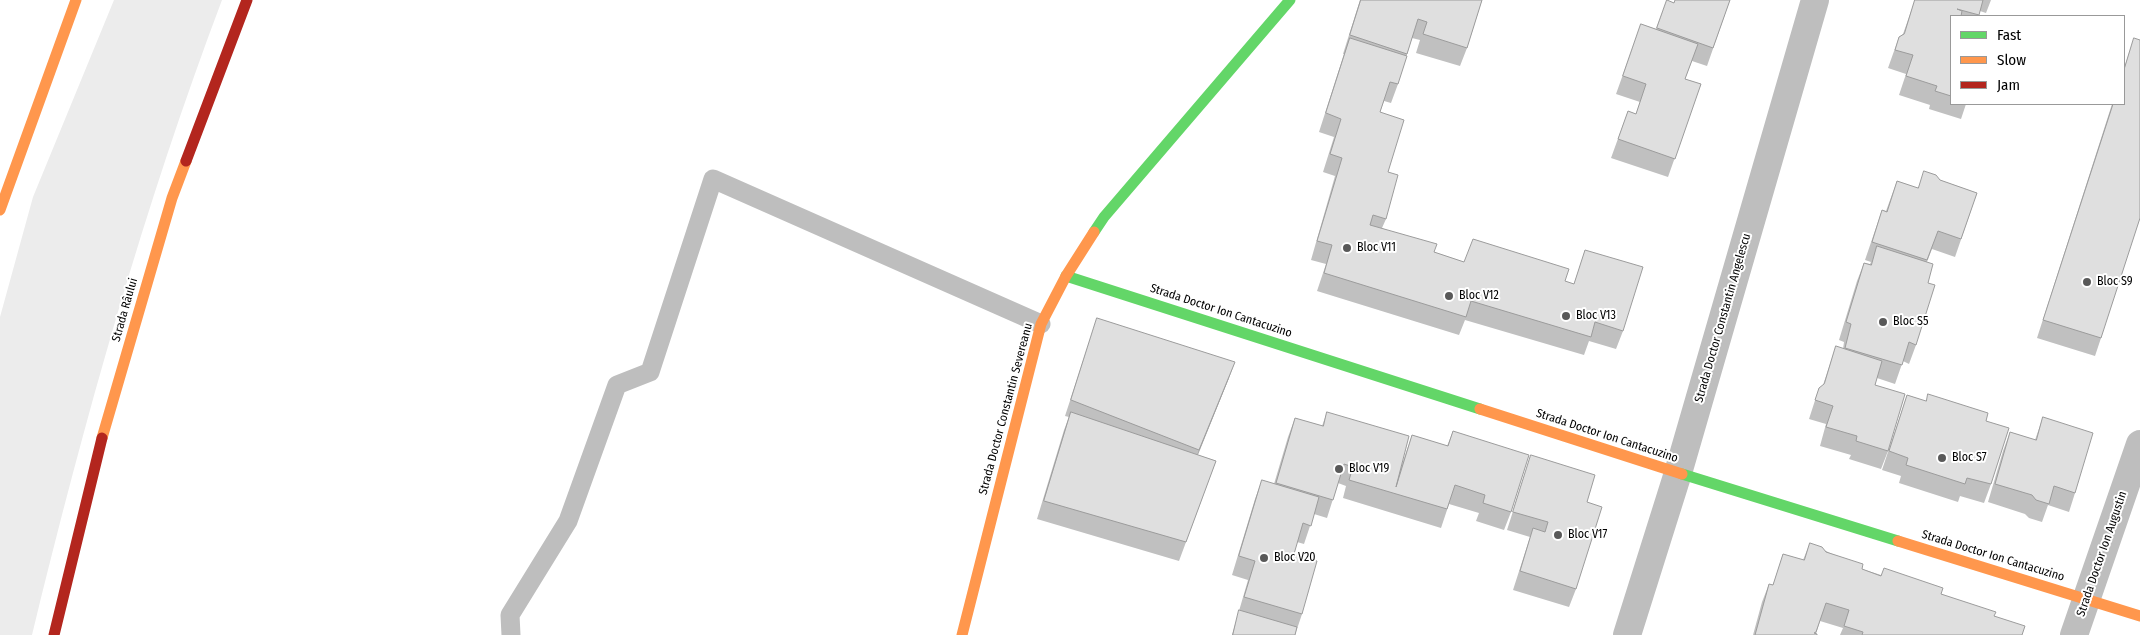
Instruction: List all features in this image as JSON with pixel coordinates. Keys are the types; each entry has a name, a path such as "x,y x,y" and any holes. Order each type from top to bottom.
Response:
{"street":[{"path":"0,210 76,0"},
{"name":"Strada Râului","path":"54,635 99,448 172,198 247,0"},
{"name":"Strada Doctor Constantin Severeanu","path":"962,635 1041,324 1066,276 1104,216 1290,0"},
{"name":"Strada Doctor Constantin Angelescu","path":"1627,635 1678,473 1815,0"},
{"name":"Strada Doctor Ion Cantacuzino","path":"1066,276 1678,473 2140,616"},
{"name":"Strada Doctor Ion Augustin","path":"2074,635 2140,444"}],"lane":[{"path":"512,635 510,615 568,521 617,385 650,372 713,179 1041,324"}],"shaded area":[{"path":"114,0 222,0 167,156 117,314 94,394 32,635 0,635 0,317 33,197"}],"building":[{"path":"1361,0 1482,0 1467,48 1423,34 1427,22 1418,19 1407,54 1350,35"},
{"path":"1667,0 1674,3 1675,0 1730,0 1713,48 1657,28"},
{"path":"1915,0 1983,0 1979,15 1957,9 1962,11 1961,15 1950,15 1950,96 1935,91 1937,86 1906,76 1913,55 1895,50 1899,37 1904,34"},
{"path":"1641,24 1698,44 1685,79 1701,84 1675,159 1618,139 1628,111 1636,114 1646,84 1623,76"},
{"path":"1350,38 1407,56 1398,84 1390,82 1380,112 1404,120 1388,172 1398,175 1386,219 1373,215 1370,225 1437,244 1434,252 1464,262 1473,239 1569,269 1565,281 1574,284 1585,250 1643,267 1623,331 1595,322 1591,337 1471,301 1466,317 1324,273 1332,245 1317,241 1342,158 1330,154 1341,119 1326,113"},
{"path":"2134,38 2140,40 2140,218 2101,338 2043,320 2113,105 2125,105 2125,67"},
{"path":"1924,171 1936,175 1940,180 1977,193 1961,239 1938,231 1927,260 1872,242 1882,210 1887,212 1897,181 1918,188"},
{"name":"Bloc S5","path":"1877,246 1933,264 1928,283 1935,285 1916,345 1909,342 1902,365 1845,348 1851,324 1846,322 1864,263 1871,265"},
{"path":"1097,318 1235,362 1199,450 1071,400"},
{"path":"1836,346 1882,361 1875,385 1905,394 1888,451 1856,441 1857,436 1826,427 1833,406 1815,400 1819,388 1824,384"},
{"name":"Bloc S7","path":"1928,394 1988,413 1986,421 2009,428 1991,484 1967,478 1965,484 1906,465 1908,458 1889,451 1907,395 1926,401"},
{"path":"1071,412 1216,461 1186,542 1044,501"},
{"path":"1327,412 1409,436 1396,487 1412,435 1448,446 1453,431 1529,455 1511,512 1483,503 1485,495 1455,485 1447,509 1349,480 1353,467 1344,464 1333,500 1276,483 1295,418 1323,426"},
{"path":"2043,417 2093,433 2075,493 2054,486 2049,504 2036,500 2032,495 1995,484 2010,432 2036,440"},
{"name":"Bloc V17","path":"1531,455 1595,475 1587,502 1602,507 1576,589 1520,571 1533,528 1545,532 1548,522 1513,512"},
{"name":"Bloc V20","path":"1262,480 1319,497 1311,526 1303,523 1294,554 1317,561 1302,614 1244,597 1255,561 1239,556"},
{"path":"1810,543 1822,547 1826,552 1863,564 1862,569 1881,576 1884,568 1943,588 1941,594 1996,612 1994,616 2025,626 2022,635 1862,635 1863,632 1844,626 1849,610 1826,603 1814,633 1817,635 1755,635 1769,584 1773,585 1783,554 1804,560"},
{"path":"1239,610 1297,627 1295,635 1233,635"}],"traffic: fast":[{"path":"1094,232 1104,217 1290,0"},
{"path":"1066,276 1480,409"},
{"path":"1682,474 1898,541"}],"traffic: slow":[{"path":"0,210 76,0"},
{"path":"102,438 172,198 186,161"},
{"path":"962,635 1041,324 1066,276 1094,232"},
{"path":"1480,409 1682,474"},
{"path":"1898,541 2140,616"}],"traffic: jam":[{"path":"186,161 247,0"},
{"path":"54,635 102,438"}],"place":[{"name":"Bloc V11","path":"1347,248"},
{"name":"Bloc S9","path":"2087,282"},
{"name":"Bloc V12","path":"1449,296"},
{"name":"Bloc V13","path":"1566,316"},
{"name":"Bloc S5","path":"1883,322"},
{"name":"Bloc S7","path":"1942,458"},
{"name":"Bloc V19","path":"1339,469"},
{"name":"Bloc V17","path":"1558,535"},
{"name":"Bloc V20","path":"1264,558"}]}
